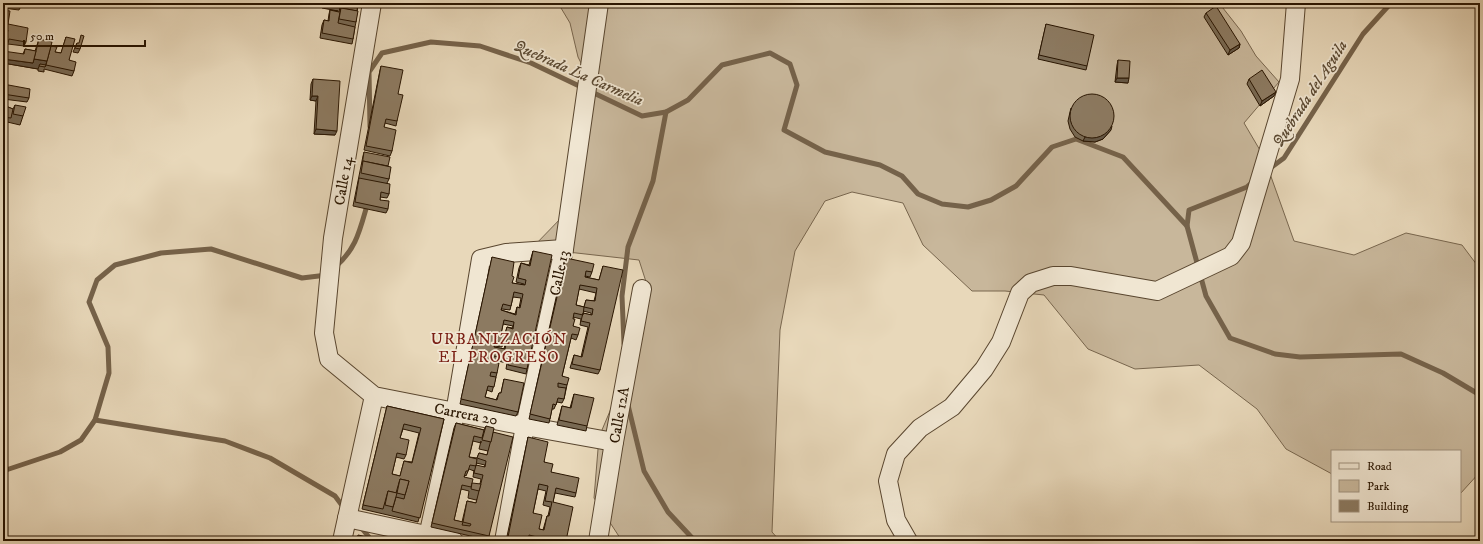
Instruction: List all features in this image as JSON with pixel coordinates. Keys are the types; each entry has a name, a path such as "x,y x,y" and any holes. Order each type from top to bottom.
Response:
{"street":[{"name":"Calle 14","path":"329,359 324,333 333,238 372,3"},
{"name":"Calle 13","path":"504,541 525,426 564,249 599,3"},
{"path":"908,541 896,520 888,481 896,454 920,428 952,407 984,369 1001,342 1020,293 1031,283 1052,276 1071,276 1157,291 1231,256 1242,243 1290,79 1296,3"},
{"path":"428,538 455,413 481,259 506,253 564,249"},
{"name":"Calle 12A","path":"598,541 614,442 642,289"},
{"name":"Carrera 20","path":"329,359 374,396 455,413 614,442"},
{"path":"342,541 374,396"},
{"path":"347,518 428,538 454,541"}],"green space":[{"path":"558,3 1219,3 1241,31 1256,56 1279,82 1244,123 1264,157 1294,241 1354,255 1406,233 1462,245 1480,269 1480,472 1461,493 1461,450 1331,450 1331,473 1286,449 1257,409 1199,365 1135,369 1088,349 1044,295 1005,291 972,291 923,245 903,203 852,192 825,201 795,251 780,330 772,532 780,541 622,541 594,498 599,437 632,359 648,288 639,260 532,248 564,215 585,163 590,114 586,73 578,57 570,23"}],"building":[{"path":"4,3 21,3 21,6"},
{"path":"324,3 358,3 357,11 341,8 338,23 355,27 353,39 322,33 324,20 329,21 330,10 339,12 340,7"},
{"path":"1216,6 1240,44 1230,50 1206,13"},
{"path":"341,8 358,11 356,22 339,19"},
{"path":"3,10 10,11 8,24 28,28 26,42 9,39 8,43 3,42","holes":["6,30 8,30 6,39 4,38"]},
{"path":"1046,24 1094,35 1087,66 1039,55"},
{"path":"81,35 84,36 80,49 75,48 77,43 79,43"},
{"path":"66,37 75,39 69,60 76,62 74,71 46,65 51,46 57,47 55,52 61,53"},
{"path":"39,39 52,42 47,61 34,59"},
{"path":"25,49 36,51 33,63 3,59 3,51 24,54"},
{"path":"1118,60 1130,61 1129,78 1117,78"},
{"path":"40,64 46,65 45,67 39,66"},
{"path":"381,66 403,70 398,94 403,95 397,121 386,119 384,127 396,130 392,151 366,146"},
{"path":"1262,70 1276,92 1262,101 1249,79"},
{"path":"313,79 340,81 337,131 316,129 318,96 312,96"},
{"path":"3,84 30,89 29,98 3,94"},
{"path":"1088,94 1096,94 1108,100 1114,112 1114,120 1108,132 1096,138 1088,138 1076,132 1070,120 1070,112 1076,100"},
{"path":"3,105 13,109 11,118 3,117"},
{"path":"15,105 26,107 23,116 13,114"},
{"path":"364,152 390,157 388,166 363,161 362,165"},
{"path":"363,161 391,167 389,179 361,173"},
{"path":"359,178 390,184 389,194 381,192 380,200 389,201 388,209 355,202"},
{"path":"533,251 552,255 527,369 508,365 509,359 494,356 493,362 499,363 497,373 491,372 490,376 496,377 494,387 488,386 485,397 497,400 499,393 501,393 504,379 524,383 518,412 461,399 492,257 514,262 512,276 514,277 512,283 525,285 526,280 518,278 521,263 530,266","holes":["514,292 523,294 520,308 517,307 516,315 501,310 503,304 511,306","504,320 514,322 513,329 507,327 505,334 508,335 505,349 494,347 495,341 503,343 505,335 501,334"]},
{"path":"566,258 594,264 592,272 586,271 585,277 599,280 603,266 623,270 600,370 572,364 574,355 582,357 590,323 581,321 583,315 574,313 573,319 575,319 573,326 580,328 578,335 572,334 562,376 569,378 567,385 558,383 558,387 566,388 564,399 558,398 556,405 553,404 550,419 530,414","holes":["580,285 597,288 595,301 586,300 584,307 576,305","584,307 593,309 592,315 583,313"]},
{"path":"574,394 594,398 587,426 559,420 562,406 571,408"},
{"path":"387,406 444,419 420,518 392,511 396,497 404,499 409,481 400,479 396,493 388,491 383,509 363,505","holes":["404,424 421,428 412,463 404,461 400,476 392,474 397,453 406,455 409,440 400,438"]},
{"path":"456,423 484,430 482,438 474,436 469,457 477,459 476,465 485,467 486,461 477,458 479,453 487,455 493,432 513,437 489,536 432,523","holes":["470,465 476,466 474,473 483,475 476,503 467,501 463,522 454,520 462,485 471,487 473,479 464,477 466,471 468,471","463,522 471,524 470,526 462,525"]},
{"path":"486,426 494,428 491,442 482,440"},
{"path":"528,437 548,442 544,462 553,464 551,472 579,478 576,493 556,488 553,502 573,507 566,541 536,541 537,537 529,535 528,541 508,537","holes":["539,484 548,486 545,501 552,502 544,530 539,529 542,515 533,513"]},
{"path":"400,479 409,481 405,495 397,493"},
{"path":"472,483 481,484 479,491 471,489"},
{"path":"388,491 397,493 393,507 385,505"},
{"path":"358,535 386,541 356,541"}],"waterway":[{"name":"Quebrada del Aguila","path":"1269,169 1284,158 1363,34 1391,3"},
{"name":"Quebrada La Carmelia","path":"370,127 369,72 382,53 431,42 480,46 531,63 642,116 666,112 688,100 722,65 770,53 790,64 797,85 784,130 825,152 880,165 902,176 918,194 942,204 968,207 991,200 1016,186 1052,147 1076,139 1123,157 1187,226 1206,296 1230,338 1275,354 1300,357 1401,354 1443,373 1480,395"},
{"path":"624,344 622,296 628,247 653,181 666,112"},
{"name":"Quebrada del Aguila","path":"1187,226 1189,210 1247,187 1254,181"},
{"name":"Quebrada La Carmelia","path":"334,268 342,261 353,246 360,230 368,202"},
{"name":"Quebrada La Carmelia","path":"3,471 60,452 81,440 95,420 109,373 108,347 89,302 97,280 115,265 161,253 211,249 302,278 327,275"},
{"path":"628,405 644,471 668,512 695,541"},
{"path":"95,420 225,441 270,458 335,496 344,508"},
{"path":"360,526 372,541"}],"district":[{"name":"URBANIZACIÓN EL PROGRESO","path":"499,347"}]}
